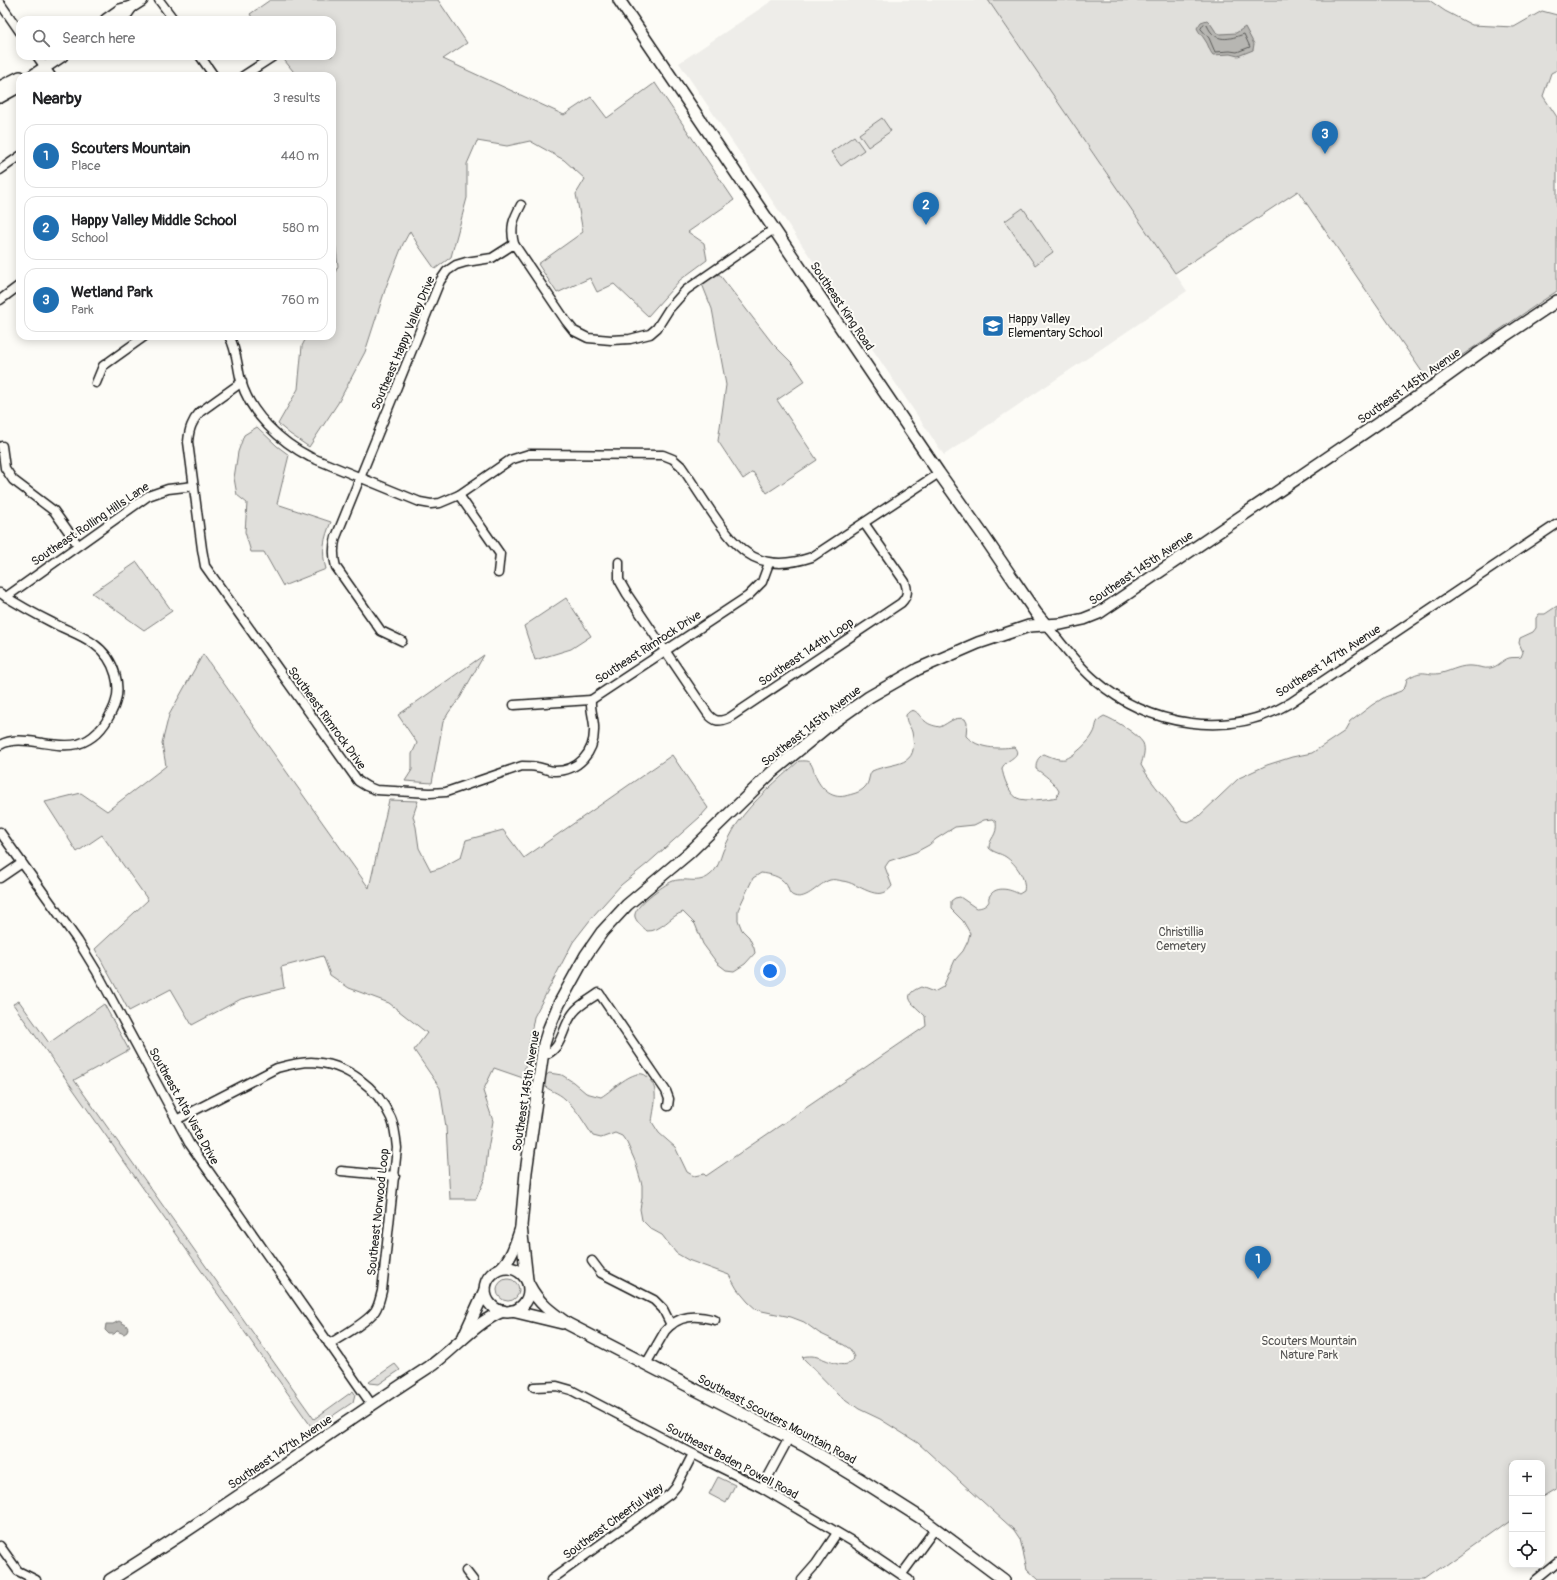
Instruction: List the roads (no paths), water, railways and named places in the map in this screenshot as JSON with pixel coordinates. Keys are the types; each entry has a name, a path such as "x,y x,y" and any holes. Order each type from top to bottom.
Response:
{"main road":[{"path":"126,16 131,8 142,0"},
{"name":"Southeast King Road","path":"619,0 939,473 984,535 1036,613 1046,625"},
{"path":"112,16 120,10 131,8"},
{"path":"48,72 58,60"},
{"path":"0,86 16,79"},
{"path":"0,97 16,88"},
{"name":"Southeast 145th Avenue","path":"508,1311 522,1306 527,1300 529,1292 522,1226 526,1172 542,1056 549,1028 559,1004 584,958 602,932 627,905 689,853 782,764 822,731 857,705 918,669 954,652 990,638 1029,626 1075,622 1090,617 1103,610 1557,301"},
{"name":"Southeast 145th Avenue","path":"485,1290 486,1282 491,1275 508,1262 522,1226"},
{"path":"501,1268 516,1270 522,1274 528,1283"},
{"name":"Southeast Scouters Mountain Road","path":"528,1283 534,1295 542,1305 568,1324 789,1438 858,1478 935,1529 1004,1580"},
{"path":"485,1290 490,1304 508,1311"},
{"name":"Southeast 147th Avenue","path":"462,1340 485,1290"},
{"name":"Southeast Scouters Mountain Road","path":"508,1311 568,1324"},
{"name":"Southeast 147th Avenue","path":"110,1580 193,1526 437,1361 486,1320 508,1311"}],"street":[{"path":"159,0 171,16"},
{"path":"0,3 16,26"},
{"path":"40,60 48,72"},
{"path":"203,60 211,72"},
{"path":"249,72 268,60"},
{"path":"0,170 16,159"},
{"path":"521,205 513,221 512,232 514,244 566,321 574,331 588,338 611,340 650,334 657,328 686,290 774,229"},
{"name":"Southeast Happy Valley Drive","path":"402,641 381,632 336,567 333,558 333,547 440,281 447,271 456,266 466,262 492,258 514,244"},
{"path":"0,300 16,288"},
{"path":"96,384 103,366 139,340"},
{"path":"232,340 242,382 256,409 267,424 294,449 420,502 431,504 440,503 459,495 510,460 529,454 664,455 673,459 681,466 733,542 751,556 769,562 783,563 798,562 812,557 939,473"},
{"name":"Southeast Rimrock Drive","path":"242,382 200,412 191,424 189,431 188,442 205,566 358,780 366,786 376,790 430,793 446,792 522,766 554,771 566,770 578,764 586,757 592,745 595,730 590,706 591,700 748,596 762,582 769,562"},
{"path":"2,446 5,468 13,480 54,511 78,545"},
{"name":"Southeast Rolling Hills Lane","path":"3,595 148,496 168,489 194,486"},
{"path":"459,495 500,554 498,574"},
{"name":"Southeast 144th Loop","path":"665,651 713,720 720,722 729,718 895,607 906,598 908,590 905,582 864,523"},
{"name":"Southeast 147th Avenue","path":"1046,625 1094,680 1122,700 1158,716 1179,722 1230,724 1254,718 1279,709 1295,700 1557,524"},
{"path":"619,562 619,580 665,651"},
{"path":"0,745 13,741 31,741 54,746 66,746 88,740 105,727 116,705 118,696 118,686 112,665 107,657 94,644 3,595"},
{"path":"514,705 591,700"},
{"name":"Southeast Alta Vista Drive","path":"0,832 78,941 97,972 189,1144 372,1404"},
{"path":"0,878 22,863"},
{"path":"542,1056 550,1054 555,1050 567,1023 575,1010 599,993 666,1091 669,1098 668,1106"},
{"name":"Southeast Norwood Loop","path":"176,1120 277,1068 311,1062 327,1064 342,1069 366,1084 377,1095 394,1126 397,1148 395,1176 379,1302 374,1312 367,1319 329,1344"},
{"path":"341,1171 395,1176"},
{"path":"592,1261 601,1273 654,1300 662,1309 671,1324"},
{"path":"646,1364 664,1331 671,1324 679,1319 692,1316 715,1320"},
{"name":"Southeast Baden Powell Road","path":"534,1387 557,1386 571,1390 693,1454 762,1488 837,1533 909,1580"},
{"path":"762,1488 789,1438"},
{"name":"Southeast Cheerful Way","path":"551,1580 670,1494 676,1486 693,1454"},
{"path":"902,1574 935,1529"},
{"path":"802,1580 816,1564 837,1533"},
{"path":"0,1546 18,1571 36,1580"},
{"path":"1535,1580 1557,1562"},
{"path":"466,1571 473,1580"}],"water":[{"path":"1207,20 1216,32 1220,34 1236,33 1245,27 1254,44 1253,50 1238,56 1230,54 1213,55 1197,28 1201,22"},
{"path":"119,1321 128,1328 127,1332 124,1334 117,1331 114,1334 109,1334 105,1330 106,1324 113,1324"}],"place":[{"name":"Wetland Park","path":"1325,154"},
{"name":"Happy Valley Middle School","path":"926,225"},
{"name":"Happy Valley Elementary School","path":"993,326"},
{"name":"Scouters Mountain","path":"1258,1279"}],"park label":[{"name":"Christillia Cemetery","path":"1181,939"},
{"name":"Scouters Mountain Nature Park","path":"1309,1348"}]}
